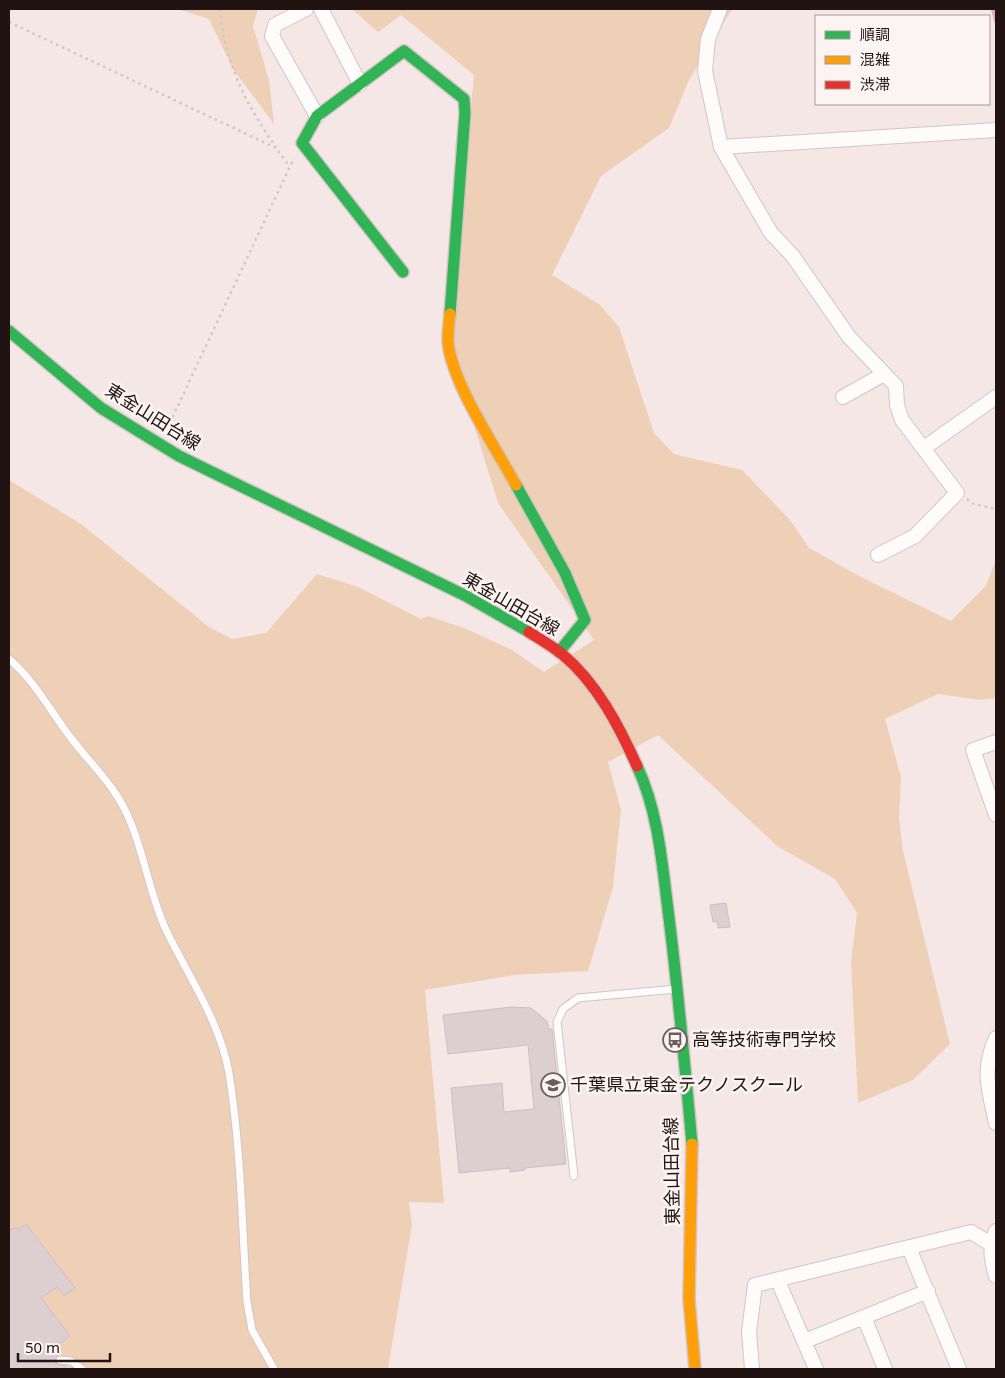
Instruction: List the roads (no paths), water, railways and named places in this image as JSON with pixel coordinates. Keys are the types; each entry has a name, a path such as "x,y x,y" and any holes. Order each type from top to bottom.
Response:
{"main road":[{"path":"403,272 302,143 318,116 404,51 464,99 465,113 448,341 450,356 477,415 572,585 585,620 559,652"},
{"name":"東金山田台線","path":"9,331 101,408 159,444 179,456 466,596 516,623 559,652 592,686 621,730 647,787 660,847 678,988 692,1146 689,1299 695,1369"}],"street":[{"path":"306,9 275,25 272,36 318,116"},
{"path":"321,9 360,84"},
{"path":"720,9 708,39 705,71 721,147 771,233 792,255 849,337 896,386 897,405 902,420 957,493 915,536 878,555"},
{"path":"721,147 996,130"},
{"path":"843,397 884,374"},
{"path":"924,448 996,397"},
{"path":"996,742 973,750 996,815"},
{"path":"996,1038 988,1056 986,1072 996,1123"},
{"path":"752,1369 750,1332 755,1286 971,1232 994,1237 990,1258 996,1276"},
{"path":"909,1248 959,1369"},
{"path":"778,1281 816,1369"},
{"path":"805,1341 928,1291"},
{"path":"864,1317 885,1369"}],"lane":[{"path":"9,659 37,688 81,751 117,792 131,822 166,929 222,1043 234,1115 247,1302 252,1330 274,1369"},
{"path":"574,1176 557,1022 563,1009 578,998 678,988"},
{"path":"60,1360 71,1361 82,1369"}],"waterway":[{"path":"993,9 996,21"}],"place":[{"name":"高等技術専門学校","path":"675,1040"},
{"name":"千葉県立東金テクノスクール","path":"553,1085"}]}
